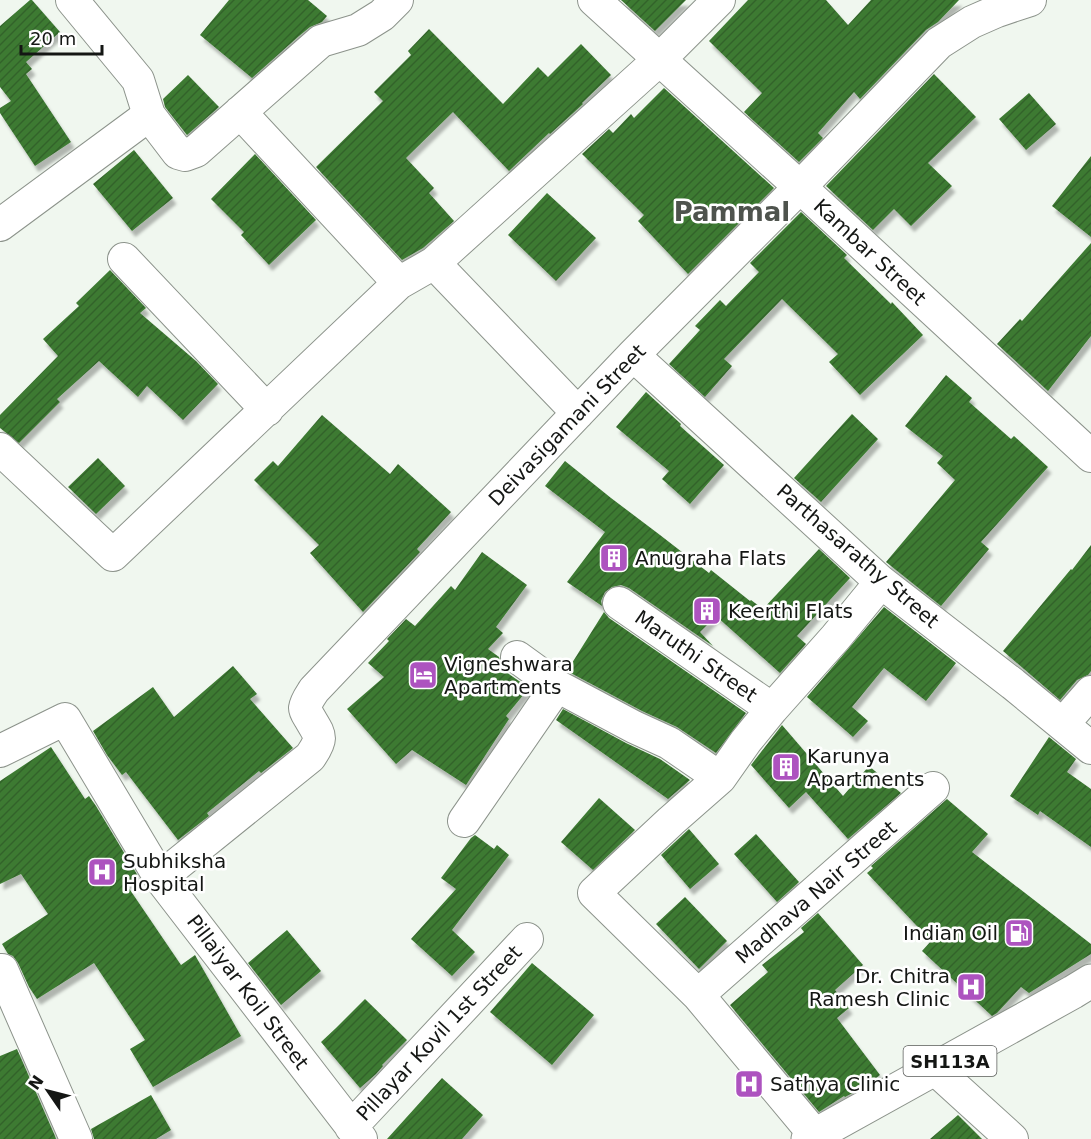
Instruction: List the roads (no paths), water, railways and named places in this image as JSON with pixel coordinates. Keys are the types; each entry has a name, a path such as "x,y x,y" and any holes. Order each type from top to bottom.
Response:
{"main road":[{"name":"SH113A","path":"811,1137 936,1070 1091,981"}],"street":[{"path":"72,0 138,80 149,115 178,153 185,155 196,151 321,41 358,30 382,15 397,0"},
{"name":"Kambar Street","path":"594,0 1091,456"},
{"path":"0,449 114,555 399,283 434,263 660,59 719,0"},
{"name":"Deivasigamani Street","path":"160,878 310,757 317,748 320,738 305,707 314,690 633,355 939,43 972,22 993,5 1030,0"},
{"path":"240,112 399,283"},
{"path":"0,225 149,115"},
{"path":"124,259 267,410"},
{"path":"434,263 578,413"},
{"name":"Parthasarathy Street","path":"633,355 881,582 1091,748"},
{"path":"811,1137 698,995 594,893 720,778 772,709 881,582"},
{"name":"Maruthi Street","path":"619,603 772,709"},
{"path":"517,657 557,686 669,743 720,778"},
{"path":"464,821 557,686"},
{"path":"1063,724 1091,692"},
{"name":"Pillaiyar Koil Street","path":"0,751 65,719 160,878 356,1133"},
{"name":"Madhava Nair Street","path":"698,995 933,788"},
{"name":"Pillayar Kovil 1st Street","path":"356,1133 527,939"},
{"path":"2,970 76,1139"},
{"path":"936,1070 1012,1139"}],"place":[{"name":"Anugraha Flats","path":"614,558"},
{"name":"Keerthi Flats","path":"707,611"},
{"name":"Vigneshwara Apartments","path":"423,675"},
{"name":"Karunya Apartments","path":"786,767"},
{"name":"Subhiksha Hospital","path":"102,872"},
{"name":"Indian Oil","path":"1019,933"},
{"name":"Dr. Chitra Ramesh Clinic","path":"971,987"},
{"name":"Sathya Clinic","path":"749,1084"}],"district":[{"name":"Pammal","path":"732,212"}]}
